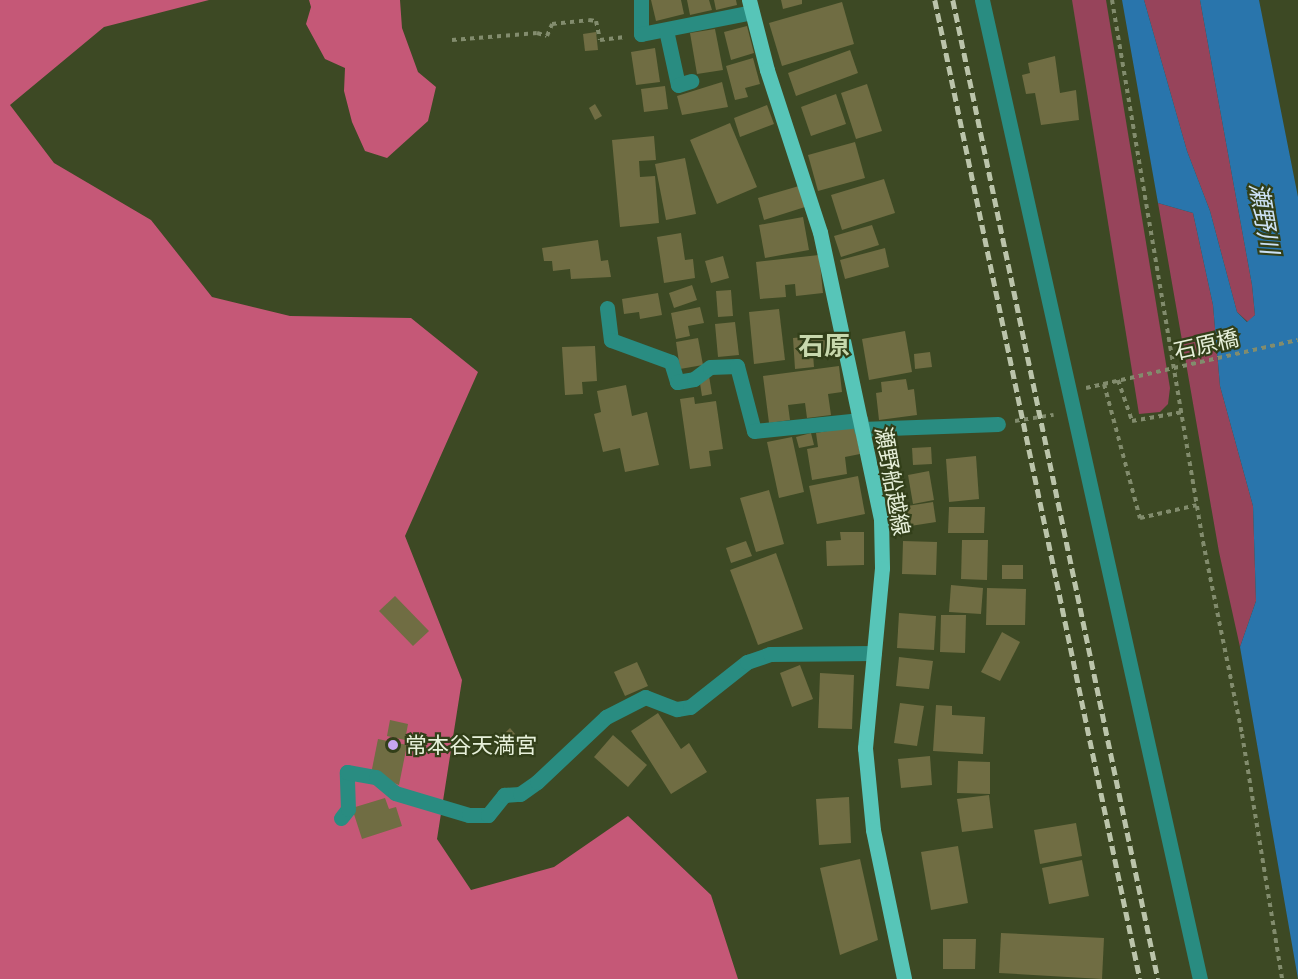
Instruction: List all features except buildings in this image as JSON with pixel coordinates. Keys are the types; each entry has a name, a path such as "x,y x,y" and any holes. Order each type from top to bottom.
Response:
{"main road":[{"name":"瀬野船越線","path":"751,6 819,232 881,519 882,568 865,748 873,830 904,979"}],"street":[{"path":"641,0 641,34 666,30 751,6"},
{"path":"982,0 1200,979"},
{"path":"666,30 678,85 691,81"},
{"path":"608,308 611,340 671,362 677,382 694,379 710,367 737,366 754,431 860,424 998,424"},
{"path":"341,818 348,809 347,772 376,777 395,793 468,815 488,815 504,795 520,794 571,751 606,717 645,697 677,709 690,707 747,662 770,654 874,653"}],"path":[{"path":"1112,0 1197,505 1242,734 1282,979"},
{"path":"452,40 537,33 547,36 552,24 570,21 596,21 600,40 641,34"},
{"name":"石原橋","path":"1082,388 1298,340"},
{"path":"1120,380 1132,421 1183,412"},
{"path":"1104,384 1140,518 1197,505"},
{"path":"998,424 1054,414 1056,424"}],"shaded area":[{"path":"0,0 209,0 104,27 10,105 54,163 151,220 212,297 290,316 411,318 478,372 405,536 462,680 437,839 471,890 554,867 628,816 711,895 738,979 0,979"},
{"path":"309,0 400,0 402,28 418,72 436,87 428,121 387,158 365,151 352,122 344,91 345,68 325,59 306,24 311,7"},
{"path":"1072,0 1106,0 1170,388 1168,404 1160,412 1139,414"},
{"path":"1144,0 1200,0 1252,285 1255,315 1248,322 1237,312 1210,211 1187,151"},
{"path":"1158,203 1193,213 1213,305 1220,386 1253,506 1256,601 1240,647 1219,552"}],"water":[{"name":"瀬野川","path":"1122,0 1144,0 1187,151 1210,211 1237,312 1247,322 1255,315 1252,285 1200,0 1259,0 1298,197 1298,979 1240,647 1256,601 1253,506 1220,386 1213,305 1193,213 1158,203"}],"railway":[{"path":"935,0 1140,979"},
{"path":"953,0 1158,979"}],"place":[{"name":"常本谷天満宮","path":"393,745"}],"district":[{"name":"石原","path":"824,345"}]}
